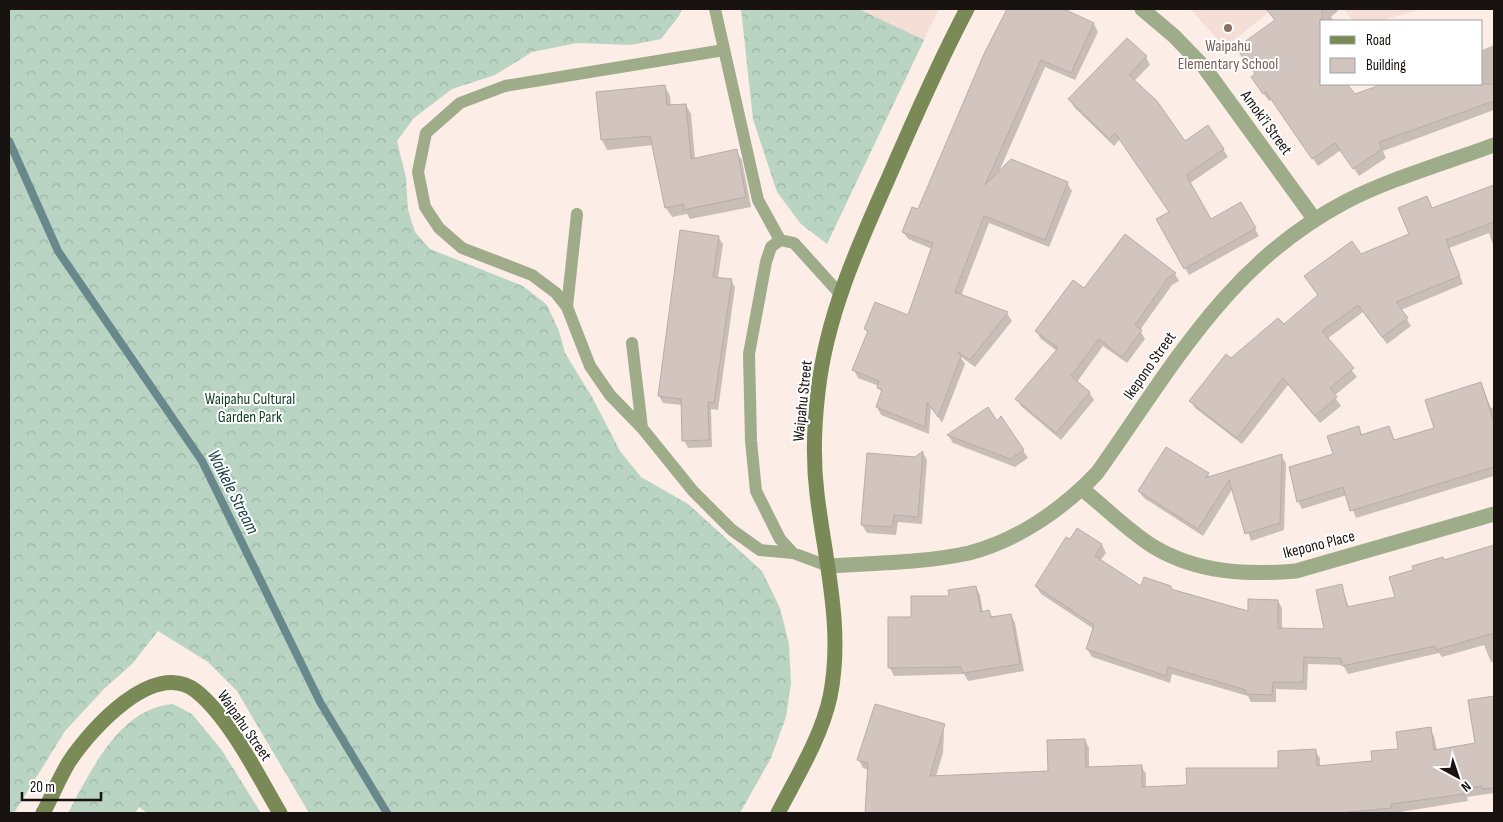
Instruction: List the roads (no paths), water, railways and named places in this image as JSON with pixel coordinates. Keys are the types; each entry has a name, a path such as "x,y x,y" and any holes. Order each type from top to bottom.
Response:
{"street":[{"name":"Amoki'i Street","path":"1142,9 1174,36 1204,67 1314,220"},
{"name":"Waipahu Street","path":"778,813 806,761 829,698 834,670 835,637 828,566 817,492 815,441 818,391 826,348 841,295 860,240 962,11"},
{"name":"Ikepono Street","path":"828,566 932,558 968,553 996,544 1053,512 1082,489 1097,473 1217,304 1276,248 1314,220 1347,202 1376,189 1494,146"},
{"name":"Ikepono Place","path":"1082,489 1124,525 1155,547 1201,566 1235,573 1263,574 1296,571 1494,514"},
{"name":"Waipahu Street","path":"43,813 70,762 118,708 138,692 157,686 178,683 195,690 212,706 280,813"}],"lane":[{"path":"715,9 758,200 780,240 794,243 841,295"},
{"path":"724,50 505,86 460,102 426,133 418,172 424,207 439,228 462,248 532,275 556,294 567,307 590,366 610,395 642,428 693,491 732,530 760,550 793,553 828,566"},
{"path":"567,307 577,214"},
{"path":"780,240 771,247 766,262 749,354 751,441 756,491 780,539 793,553"},
{"path":"632,343 642,428"}],"waterway":[{"name":"Waikele Stream","path":"9,141 58,251 202,461 320,702 387,813"}],"place":[{"name":"Waipahu Elementary School","path":"1228,28"}],"park label":[{"name":"Waipahu Cultural Garden Park","path":"250,408"}]}
